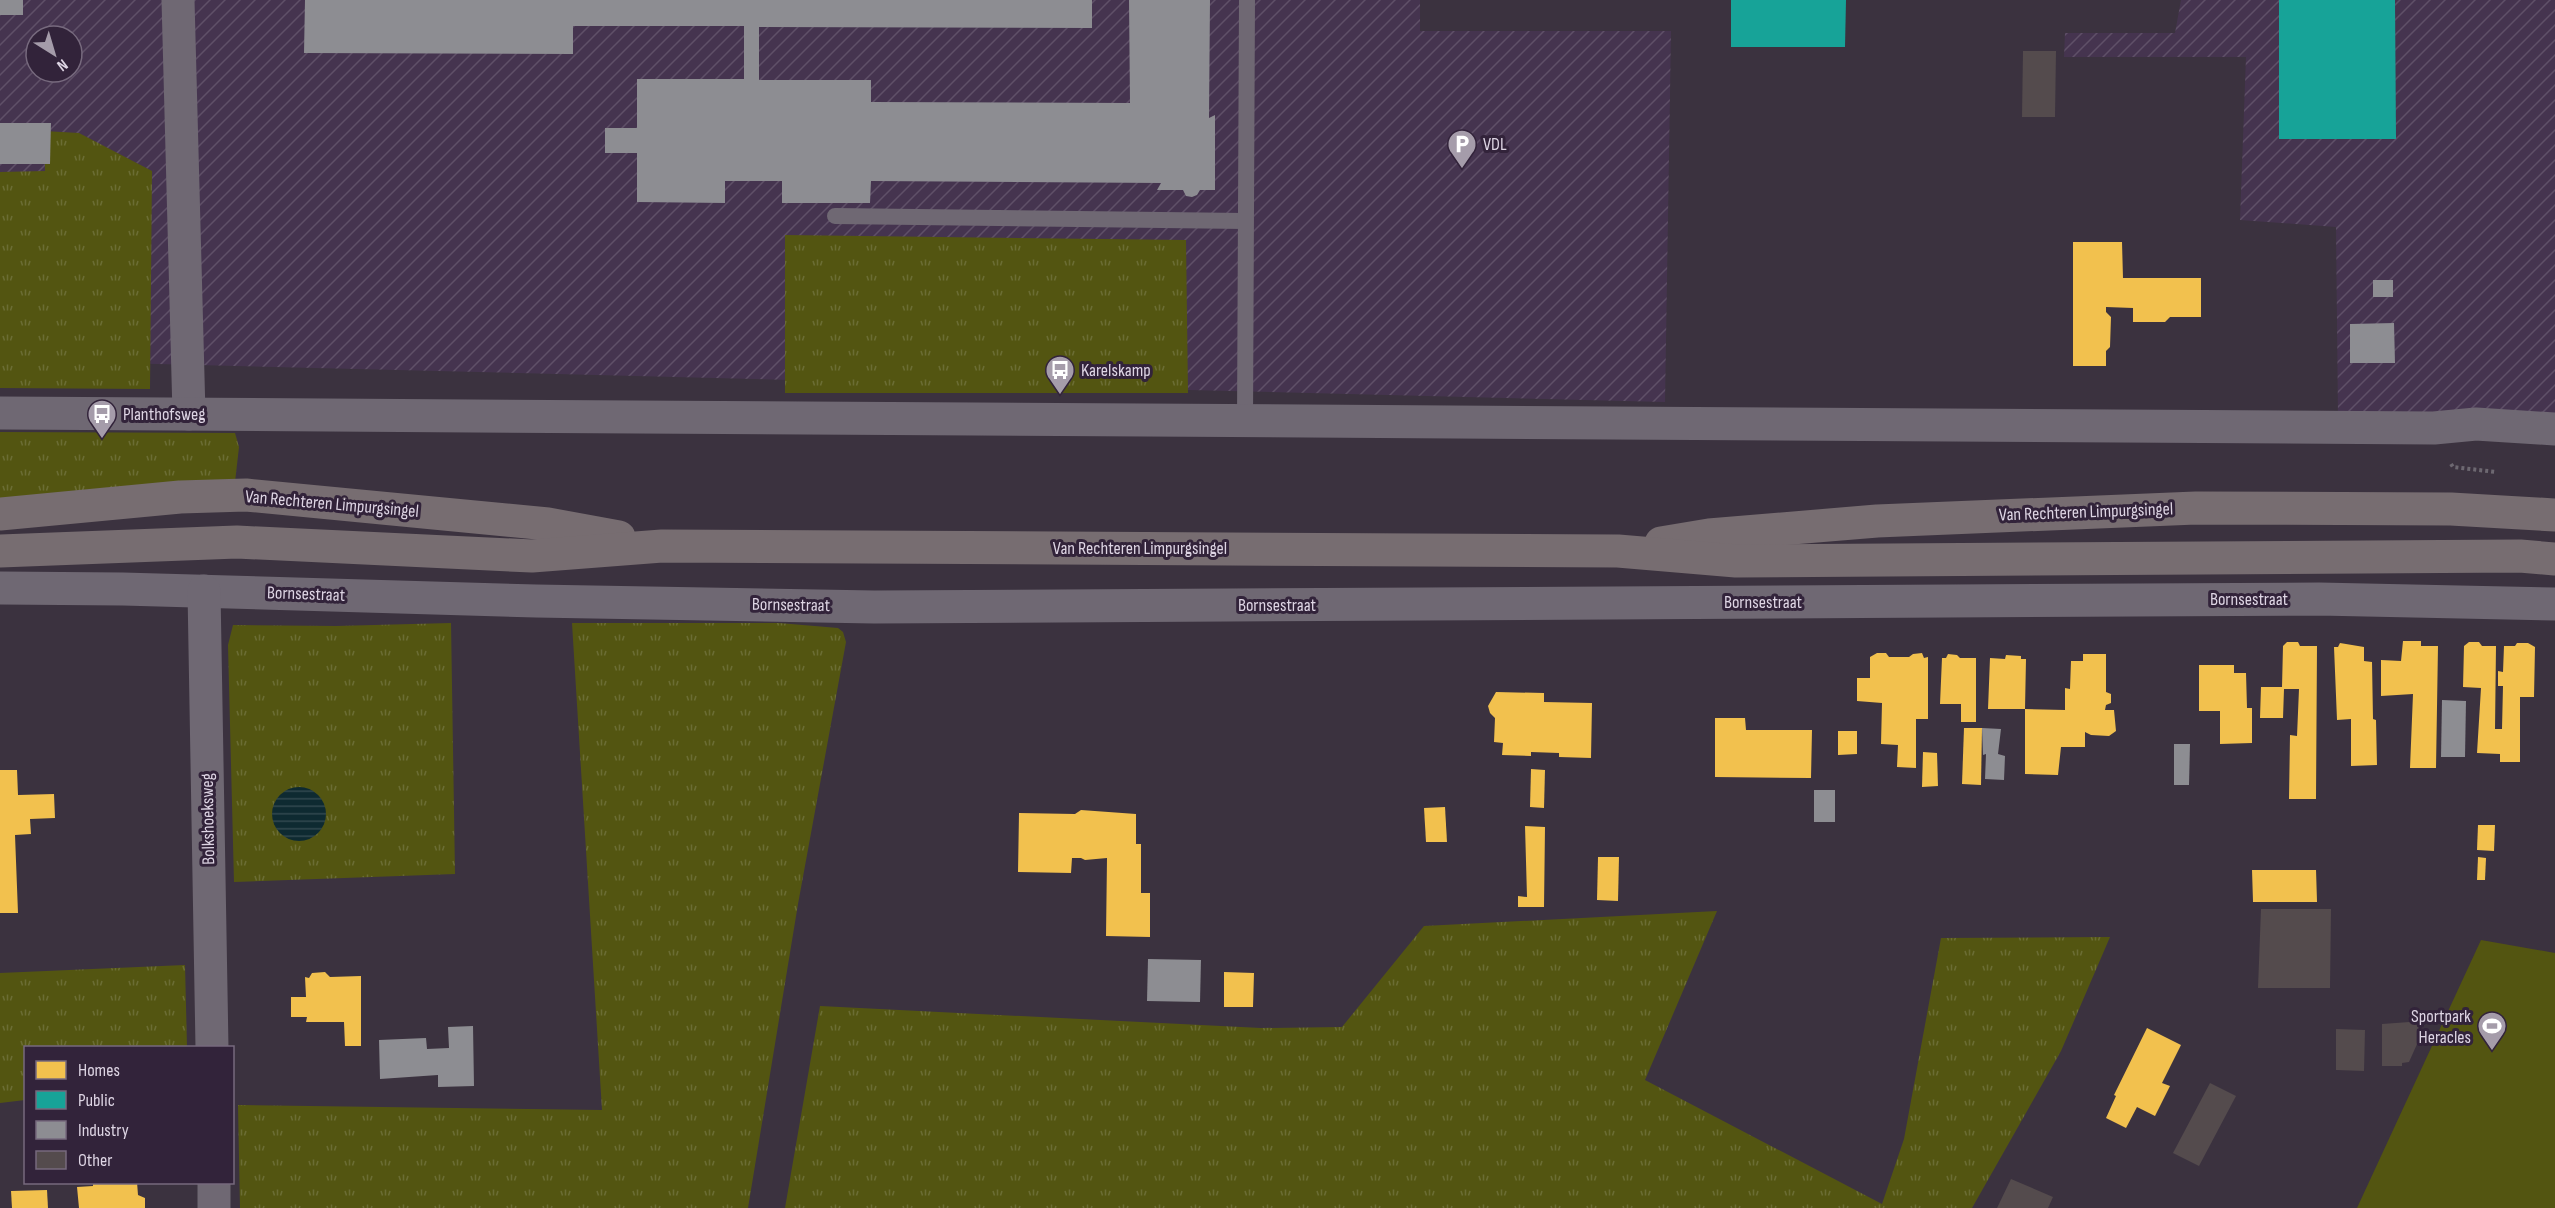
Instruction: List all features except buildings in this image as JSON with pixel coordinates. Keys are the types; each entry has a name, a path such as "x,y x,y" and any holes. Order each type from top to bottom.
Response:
{"main road":[{"name":"Van Rechteren Limpurgsingel","path":"0,514 180,497 246,495 548,524 662,546"},
{"name":"Van Rechteren Limpurgsingel","path":"1618,551 1710,534 1877,521 2196,508 2451,509 2555,514"},
{"name":"Van Rechteren Limpurgsingel","path":"0,551 237,542 532,556 662,546 1618,551 1736,561 2520,556 2555,559"}],"street":[{"path":"178,0 189,414"},
{"path":"0,413 2434,428 2476,423 2555,429"},
{"name":"Bornsestraat","path":"0,588 874,607 2295,599 2555,604"},
{"name":"Bolkshoeksweg","path":"204,591 212,1046"},
{"path":"214,1184 214,1208"}],"lane":[{"path":"1245,422 1247,0"},
{"path":"835,216 1245,221"}],"path":[{"path":"2434,428 2436,451 2453,467 2498,472"}],"shaded area":[{"path":"0,0 1420,0 1420,31 1671,31 1665,402 0,360"},
{"path":"2181,0 2555,0 2555,416 2338,417 2336,227 2240,220 2246,57 2064,57 2065,33 2175,33"},
{"path":"294,787 304,787 318,795 324,804 326,814 324,824 318,833 304,841 294,841 277,829 272,819 272,809 284,792"}],"green space":[{"path":"44,131 79,133 152,171 150,389 0,388 0,172 45,171"},
{"path":"785,235 1186,240 1188,393 785,393"},
{"path":"0,432 235,433 239,447 235,482 0,501"},
{"path":"451,623 455,874 234,882 228,645 233,625 336,626"},
{"path":"572,623 779,623 838,628 843,632 846,642 798,904 748,1208 240,1208 238,1105 602,1110"},
{"path":"1717,911 1645,1080 1882,1204 1904,1139 1941,938 2110,937 2061,1051 1972,1208 785,1208 820,1006 1261,1028 1342,1027 1424,926"},
{"name":"Sportpark Heracles","path":"2481,940 2555,953 2555,1208 2357,1208"},
{"path":"185,965 187,1046 24,1046 24,1100 0,1103 0,973"}],"place":[{"name":"VDL","path":"1462,170"},
{"name":"Karelskamp","path":"1060,396"},
{"name":"Planthofsweg","path":"102,440"},
{"name":"Sportpark Heracles","path":"2492,1052"}]}
